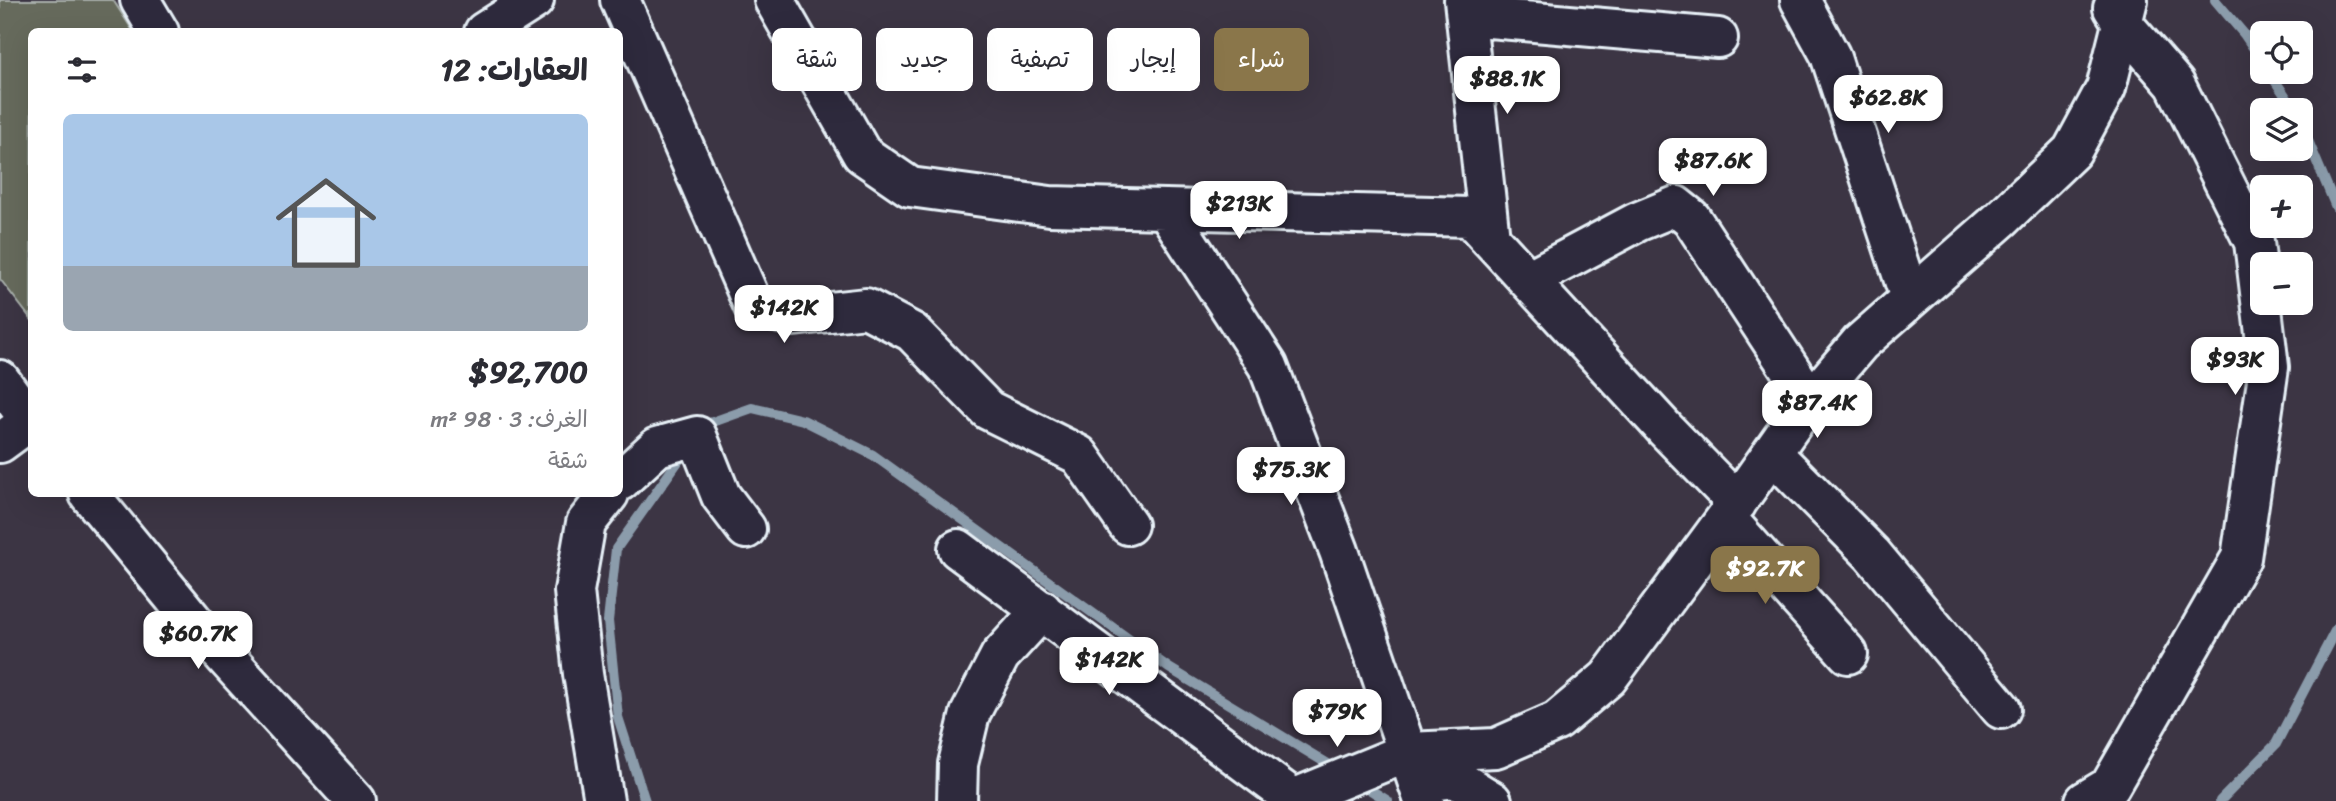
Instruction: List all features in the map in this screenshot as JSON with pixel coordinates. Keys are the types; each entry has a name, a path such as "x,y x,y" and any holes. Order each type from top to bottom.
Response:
{"street":[{"path":"139,0 156,28"},
{"path":"490,28 534,0"},
{"path":"620,0 754,307 793,316 866,308 912,332 988,410 1079,455 1128,525"},
{"path":"774,0 862,154 910,187 1050,206 1470,217 1665,429 1848,654"},
{"path":"1800,0 1830,55 1910,298"},
{"path":"1490,239 1465,8 1718,38"},
{"path":"1417,778 1557,721 1608,678 1811,401 1860,343 2001,219 2072,151 2106,88 2120,8"},
{"path":"2085,801 2110,786 2241,558 2269,367 2253,242 2175,84 2120,8"},
{"path":"1528,280 1637,222 1675,206 1690,218 1811,401"},
{"path":"1166,209 1268,366 1339,551 1417,778"},
{"path":"0,380 28,417"},
{"path":"0,443 28,423"},
{"path":"623,478 657,447 697,436 721,496 746,529"},
{"path":"1772,453 1872,554 2001,709"},
{"path":"91,497 204,634 356,801"},
{"path":"604,801 583,674 574,591 586,523 607,497"},
{"path":"958,549 1291,800 1417,778 1455,778 1492,801"},
{"path":"957,801 958,764 970,714 1000,656 1042,610"}],"green space":[{"path":"0,0 113,0 131,28 28,28 28,315 0,279"}],"waterway":[{"path":"2215,0 2250,43"},
{"path":"2277,84 2287,98"},
{"path":"2313,152 2336,207"},
{"path":"701,432 707,424 752,408 803,420 873,455 1169,668 1338,770"},
{"path":"645,801 618,717 608,621 616,549 684,453"},
{"path":"2220,801 2276,744 2336,629"},
{"path":"1358,782 1388,801"}]}
